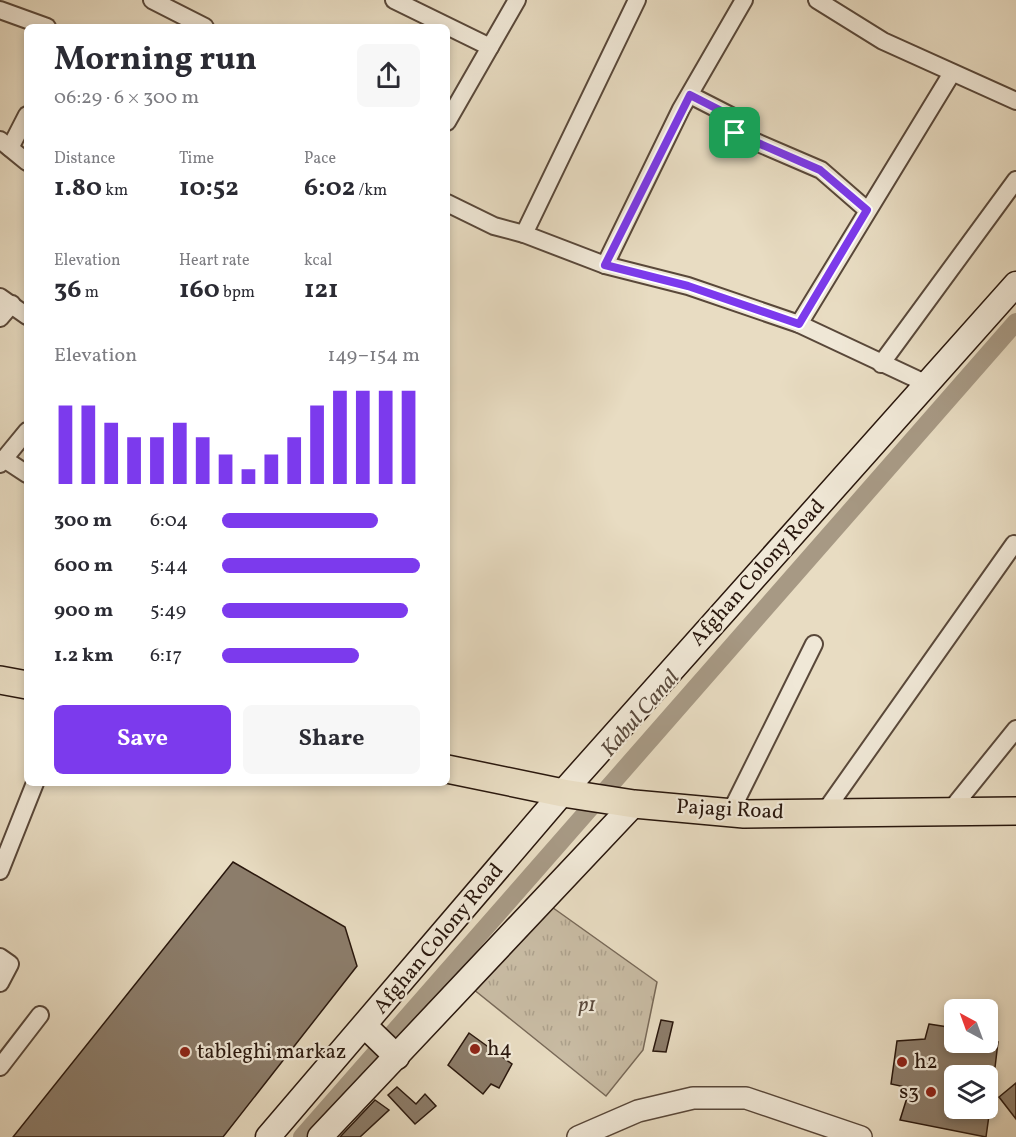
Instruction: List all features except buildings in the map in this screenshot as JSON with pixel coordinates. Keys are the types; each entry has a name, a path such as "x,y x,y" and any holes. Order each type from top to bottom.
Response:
{"main road":[{"name":"Afghan Colony Road","path":"268,1137 380,1040 569,789 1016,284"},
{"path":"0,680 24,684"},
{"name":"Pajagi Road","path":"450,769 569,789 625,802 730,813 1016,811"},
{"path":"320,1137 380,1040 625,802"}],"street":[{"path":"152,0 200,24"},
{"path":"394,0 443,24"},
{"path":"450,117 517,0"},
{"path":"524,234 637,0"},
{"path":"605,265 690,95 744,0"},
{"path":"819,1 883,41 1016,100"},
{"path":"0,10 39,24"},
{"path":"450,27 490,47"},
{"path":"799,324 951,73"},
{"path":"690,95 737,119 735,133 820,170 867,210"},
{"path":"24,119 5,144 24,160"},
{"path":"881,364 1016,180"},
{"path":"450,204 494,226 524,234 605,265 688,286 799,324 927,384"},
{"path":"0,318 6,300 24,314"},
{"path":"24,435 2,461 24,472"},
{"path":"823,814 1014,544"},
{"path":"730,813 814,644"},
{"path":"949,812 1016,729"},
{"path":"0,871 34,786"},
{"path":"0,957 10,964 0,983"},
{"path":"0,1067 40,1015"},
{"path":"578,1137 638,1111 693,1098 746,1098 861,1137"}],"green space":[{"name":"p1","path":"549,905 657,982 643,1050 606,1096 473,989"}],"waterway":[{"name":"Kabul Canal","path":"302,1137 1016,322"}],"place":[{"name":"h4","path":"475,1049"},
{"name":"tableghi markaz","path":"185,1052"},
{"name":"h2","path":"902,1062"},
{"name":"s3","path":"931,1092"}],"route":[{"path":"690,95 737,119 735,133 820,170 867,210 799,324 688,286 605,265 690,95"}]}
